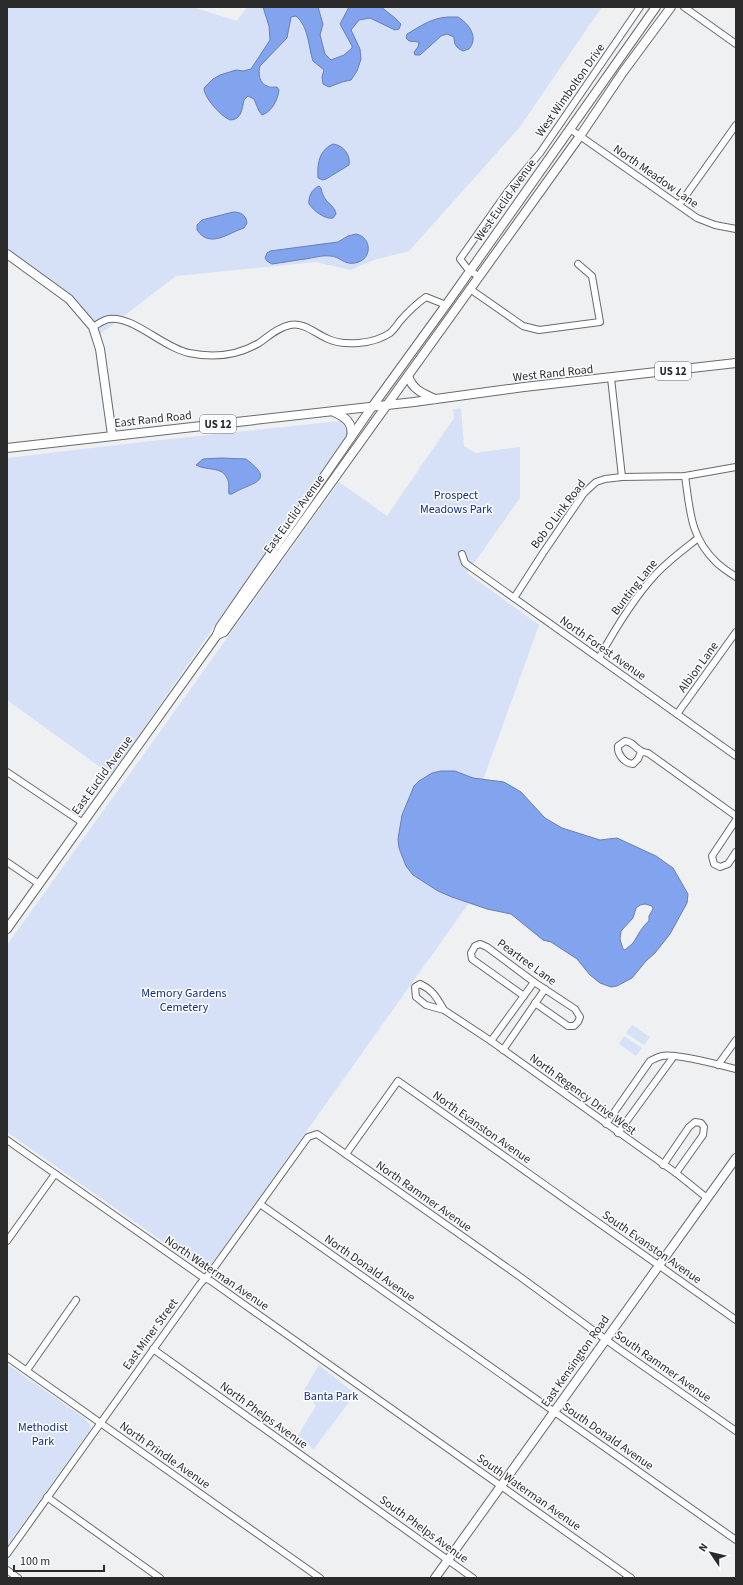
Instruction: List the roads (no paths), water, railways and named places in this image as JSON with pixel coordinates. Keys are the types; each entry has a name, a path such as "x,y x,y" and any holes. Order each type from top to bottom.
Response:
{"main road":[{"name":"West Euclid Avenue","path":"372,407 446,305 656,7"},
{"name":"West Euclid Avenue","path":"387,405 580,136 623,72 671,7"},
{"path":"7,254 69,299 92,327 100,349 112,436"},
{"name":"West Rand Road","path":"372,407 524,387 736,363"},
{"path":"408,376 412,386 417,391 436,399"},
{"name":"East Euclid Avenue","path":"217,635 224,632 387,405"},
{"name":"East Rand Road","path":"7,448 372,407"},
{"name":"East Euclid Avenue","path":"7,929 217,635 220,627 372,407"},
{"path":"333,411 348,420 352,431 350,439"},
{"name":"East Kensington Road","path":"435,1578 736,1158"}],"street":[{"name":"West Wimbolton Drive","path":"479,277 460,259 508,191 540,154 640,7"},
{"path":"684,7 736,44"},
{"path":"679,205 736,125"},
{"name":"North Meadow Lane","path":"570,129 697,218 708,223 736,229"},
{"path":"470,289 523,326 533,329 539,330 600,322 592,276 578,264"},
{"path":"92,327 109,319 118,319 128,322 185,352 199,355 217,356 237,353 248,349 259,343 278,328 292,324 309,328 332,341 359,343 374,340 390,333 415,304 426,297 446,305"},
{"path":"611,378 622,477"},
{"name":"Bob O Link Road","path":"514,598 543,552 584,493 596,482 622,477 685,476 736,467"},
{"path":"685,476 691,519 697,539 717,563 736,577"},
{"name":"Bunting Lane","path":"599,658 613,633 636,599 655,575 673,557 697,539"},
{"name":"North Forest Avenue","path":"462,554 465,563 736,756"},
{"name":"Albion Lane","path":"677,714 736,632"},
{"path":"640,752 648,753 736,816"},
{"path":"7,772 83,823"},
{"path":"736,820 712,856 714,864 720,867 728,864 736,852"},
{"path":"7,862 39,884"},
{"name":"Peartree Lane","path":"524,996 472,959 471,953 475,946 480,944 487,947 534,982 575,1009 580,1017 574,1026 568,1026 535,1003"},
{"path":"491,1041 534,982"},
{"name":"North Regency Drive West","path":"444,1010 435,994 428,988 420,984 415,987 416,997 426,1005 444,1010 491,1041 676,1173 707,1198"},
{"path":"503,1050 545,989"},
{"path":"718,1065 736,1040"},
{"path":"606,1124 650,1061 662,1056 674,1056 736,1069"},
{"path":"618,1133 674,1056"},
{"name":"North Evanston Avenue","path":"346,1154 398,1081 554,1192"},
{"path":"663,1165 689,1127 695,1122 701,1124 704,1127 702,1136 676,1173"},
{"name":"North Rammer Avenue","path":"317,1134 519,1276"},
{"name":"East Miner Street","path":"7,1554 153,1349 200,1284 211,1272 308,1137 317,1134"},
{"name":"North Waterman Avenue","path":"7,1140 205,1278 212,1281 415,1425"},
{"path":"7,1241 55,1174"},
{"name":"South Evanston Avenue","path":"554,1192 736,1320"},
{"name":"North Donald Avenue","path":"260,1204 467,1349"},
{"name":"South Rammer Avenue","path":"519,1276 605,1339 736,1431"},
{"path":"27,1370 76,1300"},
{"name":"North Phelps Avenue","path":"153,1349 362,1499"},
{"name":"South Donald Avenue","path":"467,1349 736,1540"},
{"name":"North Prindle Avenue","path":"7,1357 320,1578"},
{"name":"South Waterman Avenue","path":"415,1425 631,1578"},
{"path":"47,1497 160,1578"},
{"name":"South Phelps Avenue","path":"362,1499 473,1578"},
{"path":"7,1570 18,1578"}],"water":[{"path":"263,7 318,7 323,24 320,35 325,54 331,60 344,55 352,48 340,24 349,7 381,7 401,24 399,29 395,30 370,18 359,20 351,30 360,49 361,59 357,71 351,80 329,87 323,84 322,77 324,70 313,61 306,31 296,16 291,17 287,38 260,66 259,69 259,75 262,83 269,87 277,87 279,90 274,105 269,111 262,115 254,99 248,96 244,100 239,116 230,120 222,115 214,106 207,97 204,88 213,79 220,75 236,70 243,71 251,69 270,40 269,26"},
{"path":"448,17 458,17 469,27 473,35 473,40 469,49 463,51 459,49 455,44 454,37 447,34 441,36 420,55 415,55 414,52 418,47 419,42 409,41 406,38 407,34 431,21"},
{"path":"333,144 340,146 346,151 349,158 349,165 323,180 318,178 320,158 325,150"},
{"path":"319,186 325,199 335,210 336,214 333,218 326,218 316,212 309,204 311,194 314,189"},
{"path":"233,212 241,213 244,216 247,223 244,228 226,236 213,239 202,236 197,230 197,225 202,220"},
{"path":"356,234 365,239 368,248 365,258 355,263 347,263 333,256 321,256 272,264 265,258 267,253 270,251 338,242 348,236"},
{"path":"203,459 246,459 260,473 258,481 232,494 229,494 228,482 225,474 218,470 196,465"},
{"path":"441,771 455,771 473,778 504,782 521,792 545,818 562,828 600,840 617,838 656,856 673,868 688,894 687,903 670,934 632,978 617,986 611,987 600,983 590,975 577,959 551,942 543,940 511,914 487,909 452,897 438,891 413,875 406,866 399,848 398,839 402,815 414,786 432,773","holes":["645,904 652,906 653,909 649,916 649,921 642,928 633,943 625,950 623,949 620,939 621,931 633,918 636,908"]}],"park label":[{"name":"Prospect Meadows Park","path":"456,502"},
{"name":"Memory Gardens Cemetery","path":"184,1000"},
{"name":"Banta Park","path":"331,1396"},
{"name":"Methodist Park","path":"43,1434"}]}
